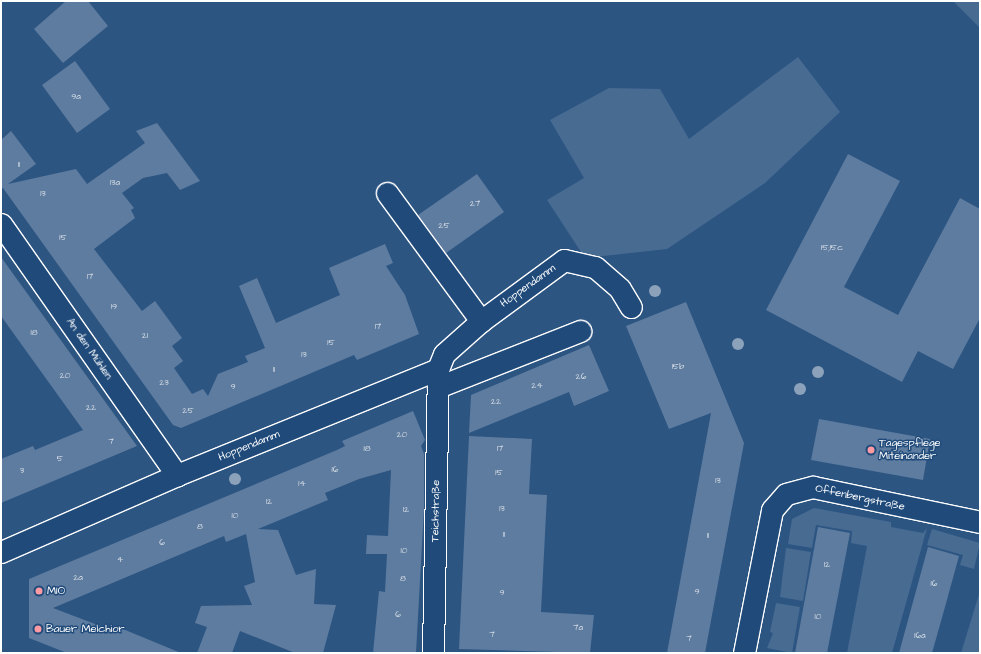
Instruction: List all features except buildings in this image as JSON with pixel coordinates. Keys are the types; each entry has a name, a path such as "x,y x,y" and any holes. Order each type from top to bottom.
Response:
{"street":[{"path":"387,193 481,321"},
{"name":"An den Mühlen","path":"1,224 177,475"},
{"name":"Hoppendamm","path":"438,378 444,354 481,321 564,260 595,267 616,284 631,307"},
{"name":"Hoppendamm","path":"1,552 177,475 438,378 580,331"},
{"name":"Teichstraße","path":"433,653 438,378"},
{"name":"Offenbergstraße","path":"744,653 772,510 786,494 813,488 980,522"}],"shaded area":[{"path":"953,1 980,1 980,28"},
{"path":"798,57 840,112 765,183 667,249 585,258 547,200 584,178 550,120 609,88 660,89 689,139"},
{"path":"814,508 891,522 891,527 923,533 927,528 892,653 847,653 867,546 851,543 852,531 816,525 812,548 788,544 792,519"},
{"path":"932,529 980,543 974,569 960,565 963,555 927,545"},
{"path":"786,548 811,552 803,601 780,597"},
{"path":"980,591 980,653 961,653"},
{"path":"776,603 800,607 792,653 767,648 773,633 770,632"}],"place":[{"name":"Tagespflege Miteinander","path":"871,450"},
{"name":"MIO","path":"39,591"},
{"name":"Bauer Melchior","path":"38,629"}]}
